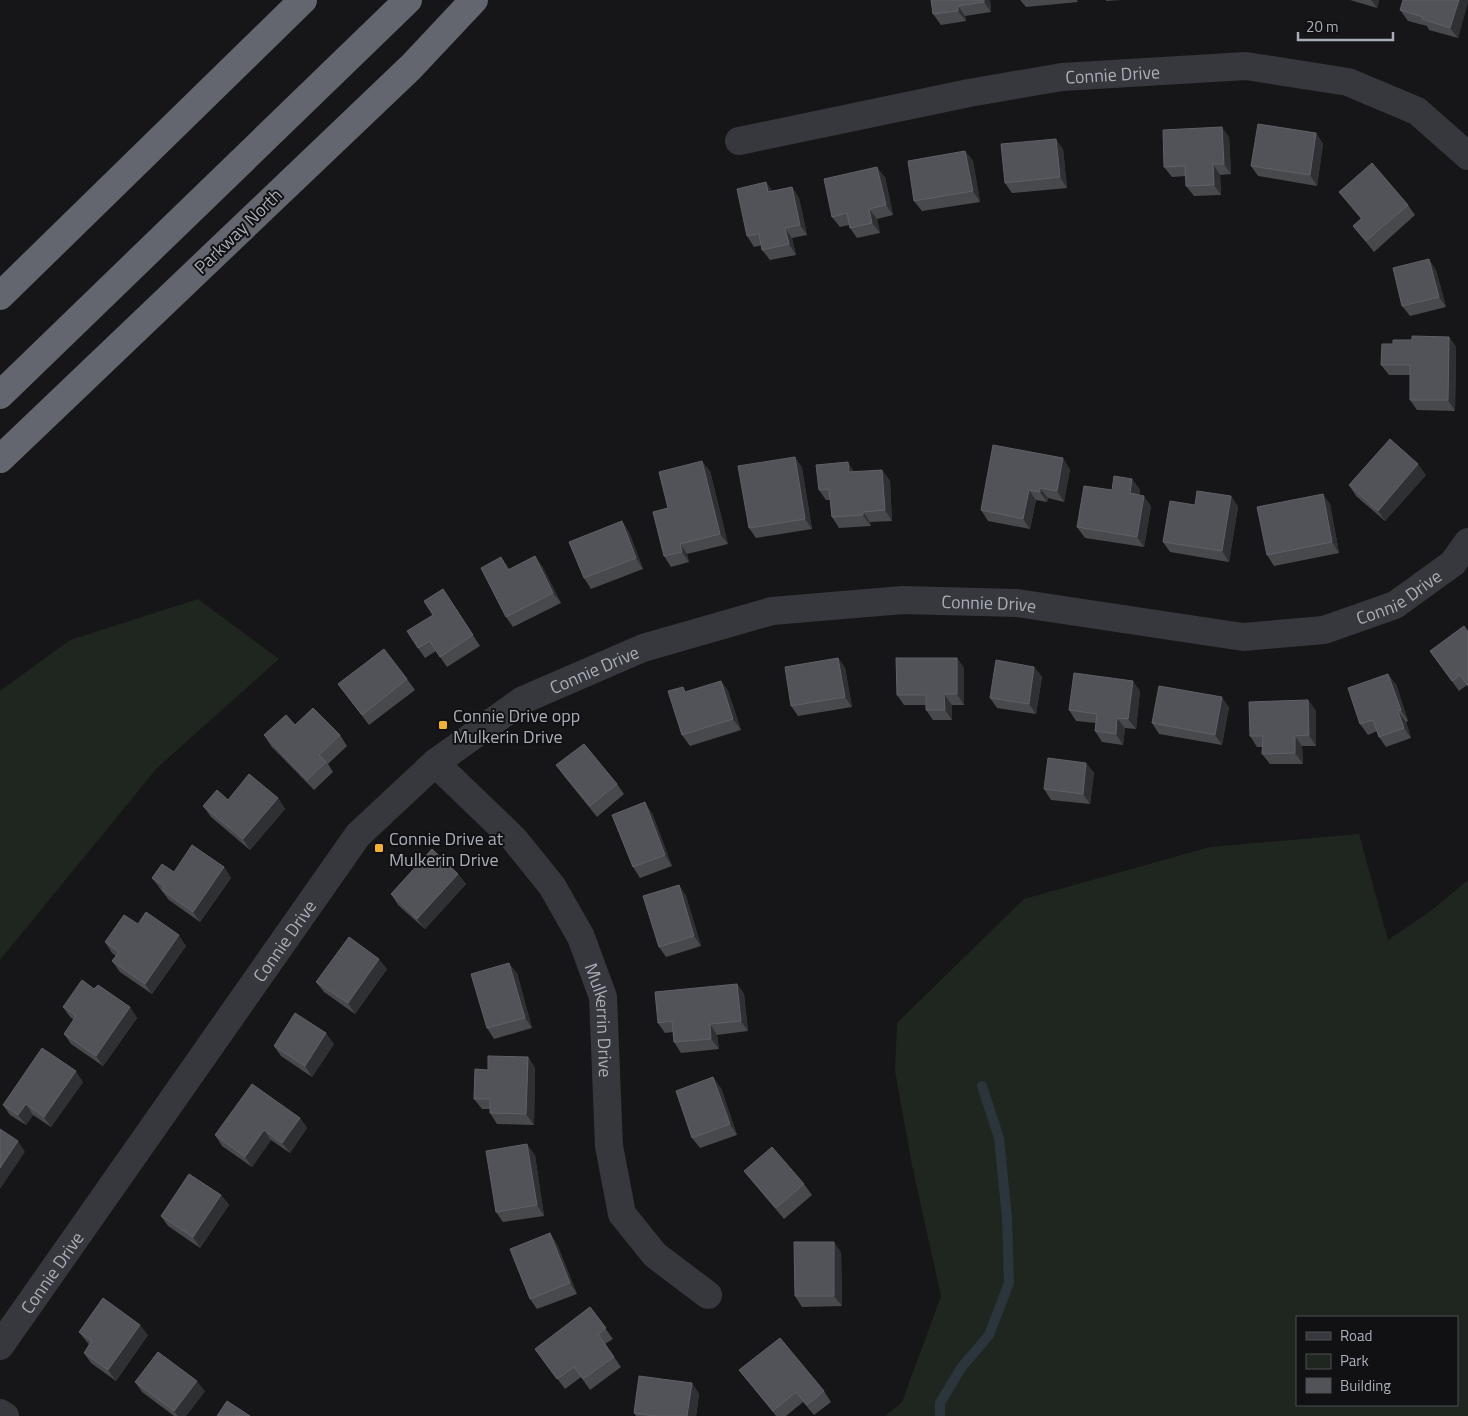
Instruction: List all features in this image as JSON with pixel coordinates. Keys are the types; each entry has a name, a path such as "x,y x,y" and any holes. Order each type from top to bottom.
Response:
{"highway":[{"path":"0,296 303,0"},
{"path":"0,395 408,0"},
{"name":"Parkway North","path":"0,459 411,67 474,0"}],"street":[{"name":"Connie Drive","path":"739,141 969,93 1062,77 1246,66 1348,82 1417,111 1468,156"},
{"name":"Connie Drive","path":"0,1346 358,835 436,763 523,700 643,648 772,611 903,600 1017,603 1243,637 1324,630 1395,605 1452,563 1468,542"},
{"name":"Mulkerrin Drive","path":"436,763 514,839 552,886 581,937 603,997 609,1146 622,1214 655,1255 708,1295"},
{"path":"0,1413 5,1416"}],"green space":[{"path":"198,599 279,659 157,768 0,960 0,691 70,640"},
{"path":"1359,834 1388,940 1432,910 1468,880 1468,1416 885,1416 902,1402 941,1296 912,1165 895,1071 897,1023 1024,899 1210,847"}],"building":[{"path":"931,0 984,0 984,2 958,6 958,11 933,14"},
{"path":"1403,0 1459,0 1450,28 1400,10"},
{"path":"1258,124 1316,133 1310,175 1251,166"},
{"path":"1222,127 1224,164 1213,164 1214,185 1186,186 1185,166 1164,167 1163,130"},
{"path":"1056,139 1060,177 1005,183 1001,144"},
{"path":"965,151 973,191 914,201 908,161"},
{"path":"1372,163 1408,205 1366,241 1353,226 1362,218 1339,192"},
{"path":"877,167 886,205 869,209 872,223 850,228 847,213 832,217 824,179"},
{"path":"766,182 768,192 792,187 800,225 785,228 789,244 762,250 759,234 747,236 737,189"},
{"path":"1429,259 1439,297 1402,306 1393,268"},
{"path":"1412,336 1449,337 1448,400 1410,400 1410,365 1381,365 1382,344 1393,344 1393,340 1412,340"},
{"path":"1390,439 1418,464 1378,511 1349,485"},
{"path":"993,445 1063,458 1057,491 1040,488 1040,492 1029,490 1023,519 981,510"},
{"path":"795,457 805,519 749,528 738,466"},
{"path":"702,461 720,534 680,544 682,552 664,556 653,512 668,508 659,472"},
{"path":"848,462 849,472 882,470 885,510 863,512 863,515 832,517 829,489 819,490 816,465"},
{"path":"1114,476 1132,479 1130,493 1144,496 1137,537 1077,527 1084,486 1112,490"},
{"path":"1197,491 1231,496 1222,551 1163,542 1170,501 1195,505"},
{"path":"1323,494 1332,542 1267,555 1257,507"},
{"path":"622,521 636,558 584,578 569,542"},
{"path":"535,556 553,593 506,617 481,568 501,557 508,570"},
{"path":"443,589 473,635 440,657 430,641 418,648 407,631 433,615 424,601"},
{"path":"1464,626 1468,632 1468,686 1460,675 1452,681 1430,651"},
{"path":"384,649 407,679 362,715 338,684"},
{"path":"838,658 845,697 791,706 785,667"},
{"path":"896,658 957,658 957,694 944,694 945,710 926,710 926,695 897,695"},
{"path":"996,660 1034,667 1029,704 990,698"},
{"path":"1074,673 1133,681 1128,719 1117,718 1116,734 1095,731 1097,714 1069,710"},
{"path":"1388,674 1401,710 1398,711 1404,728 1379,737 1373,720 1360,724 1348,688"},
{"path":"721,681 733,719 682,735 668,691 683,687 685,692"},
{"path":"1159,686 1222,697 1215,735 1152,723"},
{"path":"1308,700 1309,735 1295,736 1295,753 1262,754 1263,736 1250,736 1249,702"},
{"path":"313,708 340,735 319,755 326,762 307,780 264,735 286,715 295,725"},
{"path":"584,744 617,784 590,806 556,765"},
{"path":"1048,758 1086,763 1083,794 1044,789"},
{"path":"249,774 278,798 243,839 203,806 217,790 228,800"},
{"path":"645,802 665,855 633,867 612,815"},
{"path":"192,845 224,867 193,912 162,890 164,886 152,878 162,864 174,872"},
{"path":"432,849 458,874 417,919 391,894"},
{"path":"679,885 694,936 659,947 643,896"},
{"path":"146,912 179,935 145,984 112,961 119,952 105,942 124,915 138,924"},
{"path":"349,937 379,959 348,1003 316,982"},
{"path":"509,963 525,1018 487,1028 471,974"},
{"path":"82,980 94,989 98,985 130,1007 96,1056 64,1034 76,1016 63,1007"},
{"path":"737,984 741,1021 710,1024 711,1039 674,1042 672,1021 658,1023 655,992"},
{"path":"295,1013 326,1033 305,1066 274,1046"},
{"path":"42,1048 76,1071 44,1117 26,1104 18,1115 3,1105"},
{"path":"488,1056 528,1057 526,1114 490,1113 490,1099 474,1099 475,1069 488,1070"},
{"path":"713,1077 730,1124 692,1138 676,1091"},
{"path":"252,1084 300,1118 282,1143 264,1130 245,1157 215,1135"},
{"path":"0,1129 18,1141 0,1168"},
{"path":"527,1144 537,1205 496,1212 486,1151"},
{"path":"772,1147 804,1184 776,1208 744,1171"},
{"path":"189,1174 221,1195 193,1237 161,1216"},
{"path":"550,1233 570,1283 530,1299 510,1249"},
{"path":"794,1242 834,1242 834,1296 795,1296"},
{"path":"103,1298 140,1325 108,1370 84,1353 92,1341 79,1332"},
{"path":"590,1307 606,1328 598,1334 614,1357 583,1379 574,1367 557,1379 535,1349"},
{"path":"780,1338 824,1391 807,1405 796,1392 773,1411 739,1370"},
{"path":"158,1352 197,1381 174,1411 135,1382"},
{"path":"639,1376 692,1383 687,1416 654,1416 634,1413"},
{"path":"227,1401 250,1416 217,1416"}],"waterway":[{"path":"940,1416 940,1403 961,1368 989,1335 1009,1283 1007,1218 999,1138 982,1086"}],"place":[{"name":"Connie Drive opp Mulkerin Drive","path":"443,725"},
{"name":"Connie Drive at Mulkerin Drive","path":"379,848"}]}
